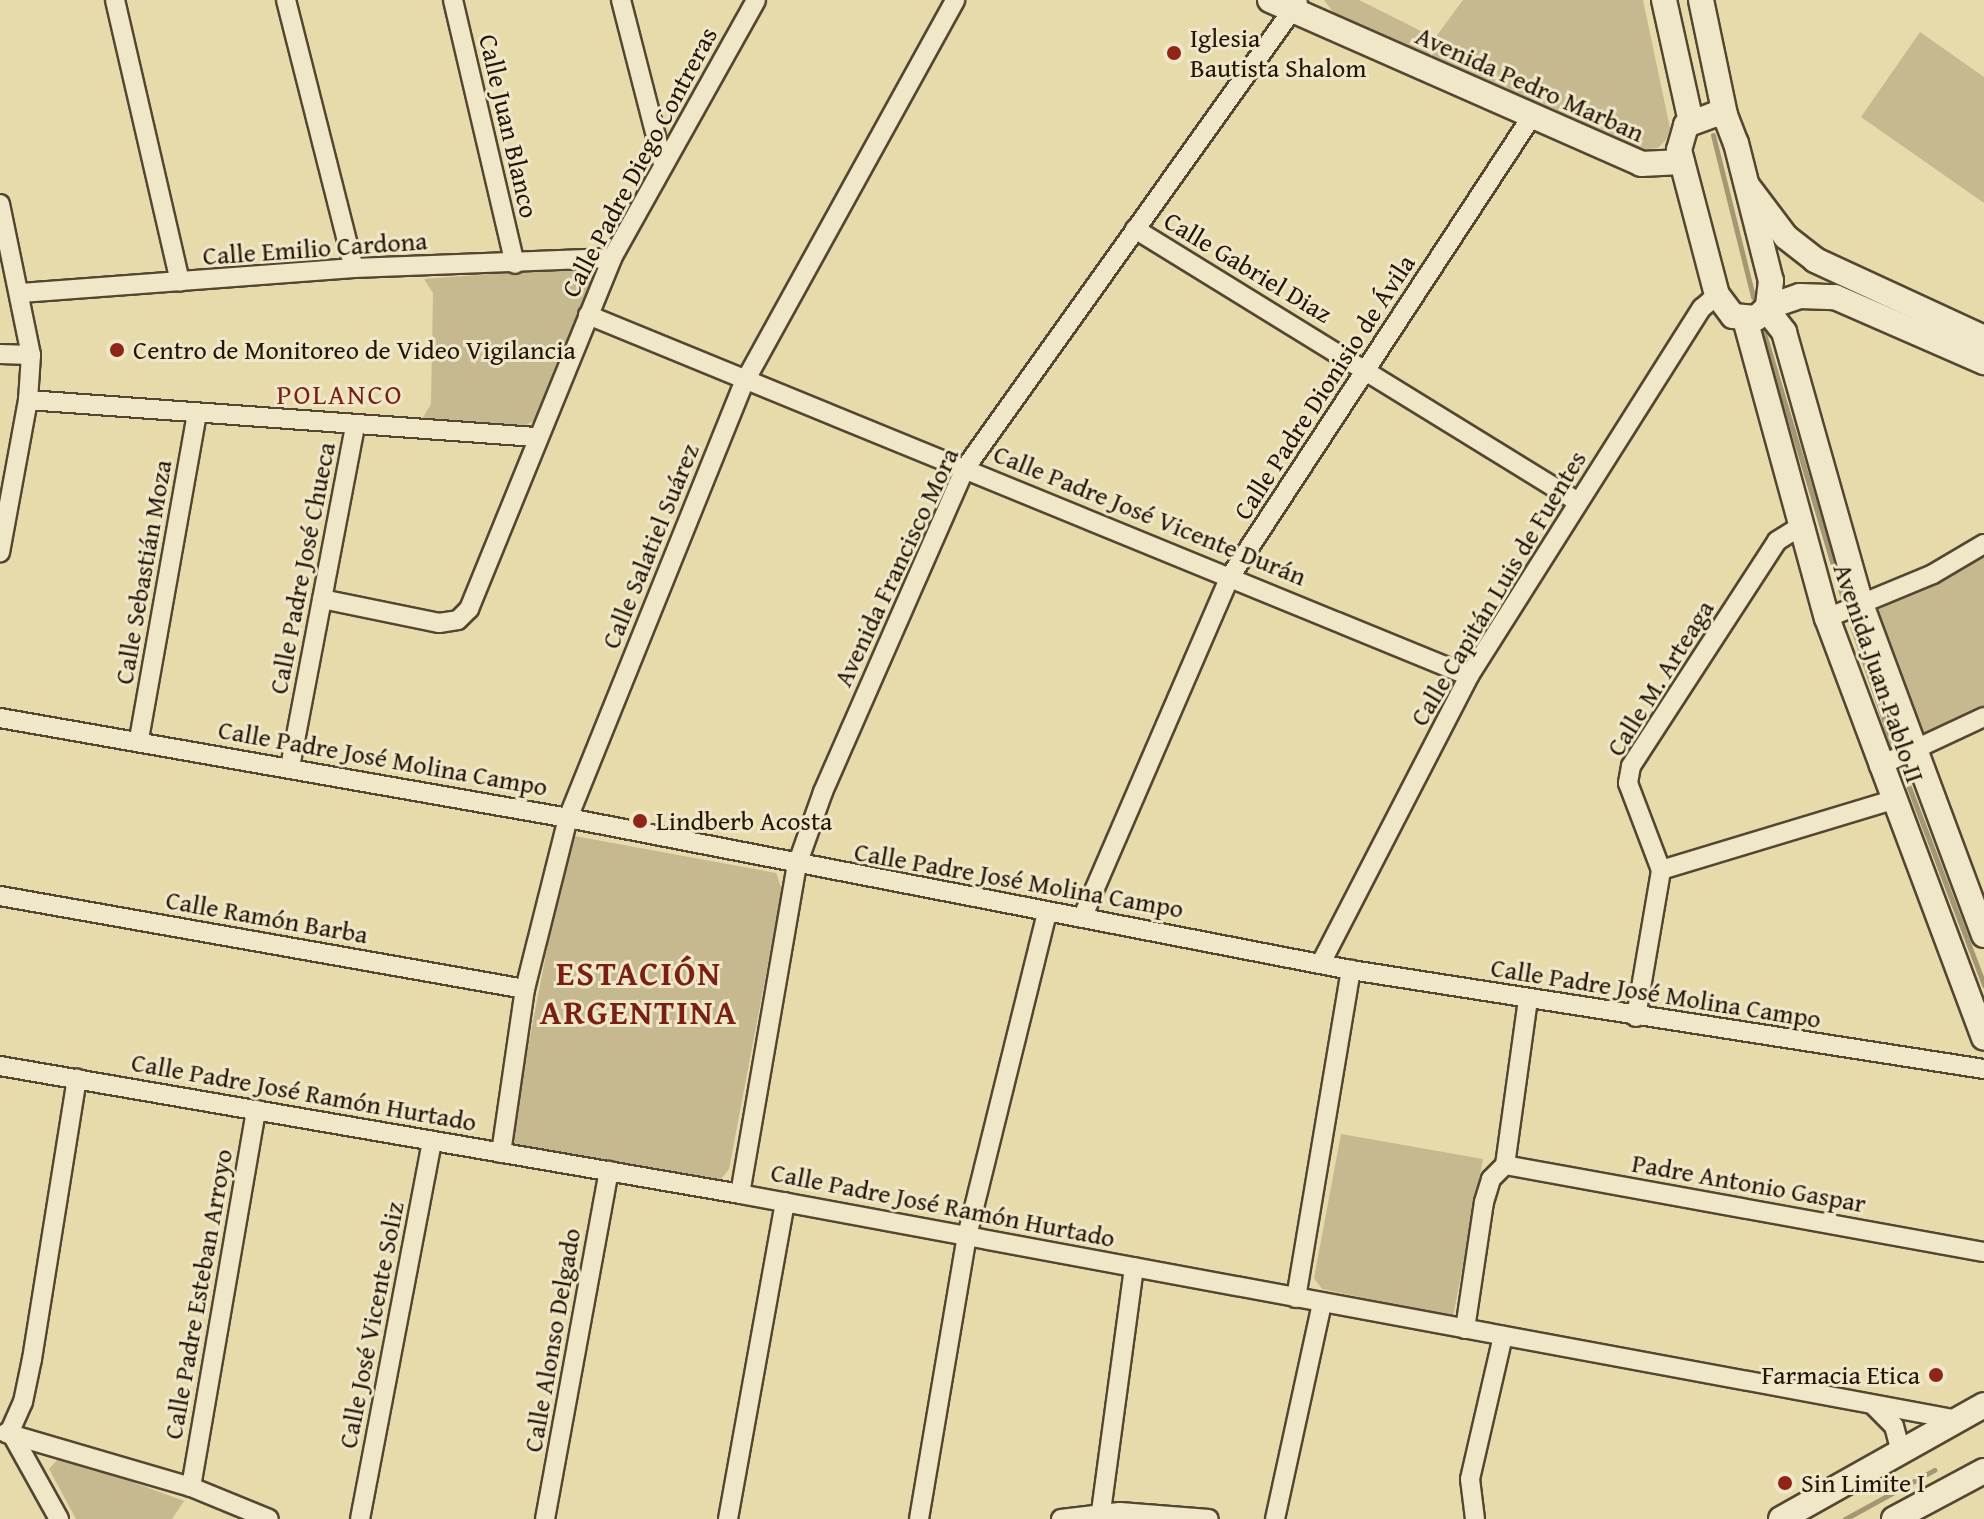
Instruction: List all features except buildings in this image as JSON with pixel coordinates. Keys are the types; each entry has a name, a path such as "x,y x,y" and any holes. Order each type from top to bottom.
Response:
{"street":[{"path":"115,0 180,282"},
{"path":"286,0 354,268"},
{"name":"Calle Juan Blanco","path":"453,0 515,264"},
{"path":"621,0 663,164"},
{"name":"Calle Padre Diego Contreras","path":"322,599 439,623 458,620 469,609 536,437 612,258 756,0"},
{"name":"Calle Salatiel Suárez","path":"501,1153 525,989 568,818 745,381 955,0"},
{"path":"1664,0 1691,122"},
{"path":"1701,0 1725,115 1771,281 1760,312"},
{"name":"Avenida Pedro Marban","path":"1287,3 1641,164 1682,162"},
{"name":"Avenida Francisco Mora","path":"740,1194 797,865 823,792 966,467 1135,229 1287,3"},
{"path":"1725,115 1691,122 1678,141 1717,295 1733,316 1760,312 1800,296 1835,297 1984,362"},
{"name":"Calle Padre Dionisio de Ávila","path":"1083,916 1230,577 1532,116"},
{"path":"1747,186 1765,202 1786,237 1815,260 1984,338"},
{"path":"0,204 21,293 31,355 28,400 0,552"},
{"name":"Calle Gabriel Diaz","path":"1135,229 1578,502"},
{"name":"Calle Emilio Cardona","path":"21,293 354,268 612,258"},
{"name":"Calle Capitán Luis de Fuentes","path":"1321,963 1469,676 1702,308 1717,295"},
{"name":"Avenida Juan Pablo II","path":"1760,312 1801,526 1827,618 1879,766 1984,1038"},
{"name":"Avenida Juan Pablo II","path":"1760,312 1784,332 1862,607 1984,935"},
{"name":"Calle Padre José Vicente Durán","path":"588,315 745,381 966,467 1469,676"},
{"path":"0,354 31,355"},
{"path":"28,400 197,415 536,437"},
{"name":"Calle Sebastián Moza","path":"139,739 197,415"},
{"name":"Calle Padre José Chueca","path":"290,767 355,425"},
{"name":"Calle M. Arteaga","path":"1661,870 1628,783 1631,766 1777,541 1801,526"},
{"path":"1827,618 1862,607 1984,544"},
{"path":"1879,766 1984,717"},
{"name":"Calle Padre José Molina Campo","path":"0,718 139,739 568,818 797,865 1047,913 1083,916 1351,970 1984,1069"},
{"path":"1636,1017 1661,870 1893,800"},
{"name":"Calle Ramón Barba","path":"0,896 525,989"},
{"path":"919,1519 967,1236 1047,913"},
{"path":"1296,1298 1351,970"},
{"path":"1465,1329 1484,1202 1491,1179 1505,1165 1528,999"},
{"name":"Calle Padre José Ramón Hurtado","path":"0,1066 785,1202 1958,1420"},
{"path":"5,1434 23,1402 32,1359 77,1079"},
{"name":"Calle Padre Esteban Arroyo","path":"191,1487 256,1110"},
{"name":"Calle José Vicente Soliz","path":"360,1519 432,1141"},
{"name":"Padre Antonio Gaspar","path":"1505,1165 1984,1252"},
{"name":"Calle Alonso Delgado","path":"545,1519 609,1171"},
{"path":"728,1519 785,1202"},
{"path":"1100,1517 1134,1267"},
{"path":"1275,1519 1322,1303"},
{"path":"1475,1519 1470,1479 1503,1336"},
{"path":"1781,1519 1984,1405"},
{"path":"1874,1406 1894,1426 1901,1453"},
{"path":"5,1434 191,1487 269,1519"},
{"path":"5,1434 59,1519"},
{"path":"1894,1519 1984,1471"},
{"path":"1061,1519 1209,1519"}],"shaded area":[{"path":"1324,0 1359,0 1435,38 1463,0 1643,0 1670,128 1666,140 1658,148 1638,150 1333,12"},
{"path":"1920,32 1984,77 1984,203 1861,117"},
{"path":"585,267 596,280 537,419 522,427 422,419 431,404 433,293 424,279"},
{"path":"1984,555 1984,708 1921,742 1874,612"},
{"path":"569,835 776,873 782,890 729,1169 717,1184 509,1146"},
{"path":"1341,1134 1483,1159 1453,1317 1322,1289 1314,1278"},
{"path":"60,1457 184,1501 172,1519 76,1519 49,1469"}],"waterway":[{"path":"1713,135 1753,297"},
{"path":"1763,330 1843,598"},
{"path":"1852,626 1893,747"},
{"path":"1904,774 1984,985"},
{"path":"1845,1519 1934,1470"}],"place":[{"name":"Iglesia Bautista Shalom","path":"1174,53"},
{"name":"Centro de Monitoreo de Video Vigilancia","path":"117,350"},
{"name":"Lindberb Acosta","path":"640,821"},
{"name":"Farmacia Etica","path":"1936,1375"},
{"name":"Sin Limite I","path":"1785,1483"}],"district":[{"name":"POLANCO","path":"340,394"},
{"name":"ESTACIÓN ARGENTINA","path":"639,992"}]}
